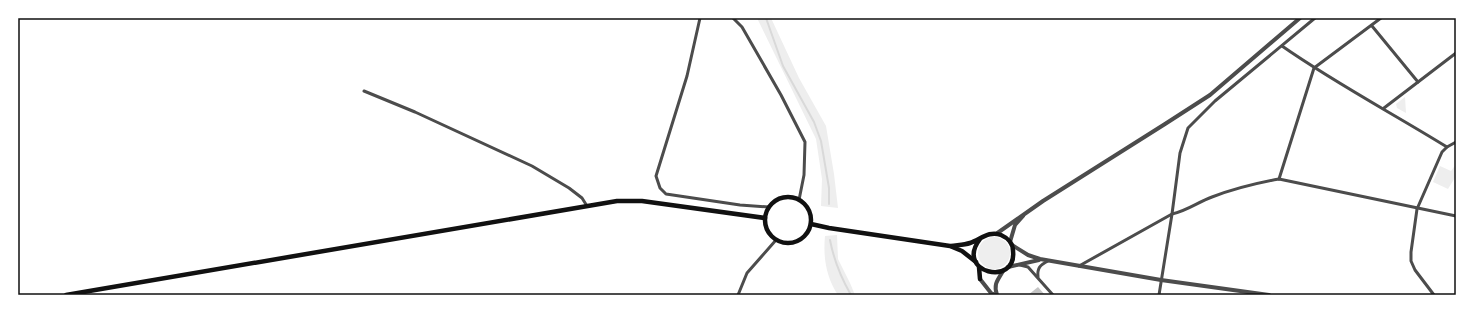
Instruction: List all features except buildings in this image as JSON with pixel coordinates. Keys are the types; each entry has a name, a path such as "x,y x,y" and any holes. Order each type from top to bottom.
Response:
{"main road":[{"path":"790,197 799,200 806,206 810,215 811,224 806,234 801,239 794,242 784,243 776,240 771,236 765,226 765,218 769,207 773,202 782,198 790,197"},
{"path":"66,295 617,201 642,201 765,218"},
{"path":"811,224 950,246 962,251 988,272 993,273 1003,271 1008,267 1013,256 1011,244 1006,238 996,234 985,236 968,244 950,246"},
{"path":"980,239 974,250 980,279"}],"street":[{"path":"700,18 687,76 656,176 660,188 666,194 740,205 769,207"},
{"path":"733,18 742,27 781,95 805,142 804,175 799,200"},
{"path":"996,234 1026,212 1210,94 1300,18"},
{"path":"1159,295 1180,153 1188,128 1215,101 1315,18"},
{"path":"1279,179 1314,68 1381,18"},
{"path":"1372,26 1418,82"},
{"path":"1282,46 1314,68 1447,146"},
{"path":"1384,108 1456,53"},
{"path":"364,91 415,112 532,166 569,188 582,198 587,206"},
{"path":"1434,295 1415,270 1411,261 1411,252 1418,209 1442,152 1447,146 1456,142"},
{"path":"1078,267 1172,214 1181,212 1212,197 1265,181 1279,179 1456,216"},
{"path":"1026,212 1015,225 1011,244 1023,253 1040,259 1078,267 1235,292 1269,295"},
{"path":"738,295 747,273 776,240"},
{"path":"1008,267 1040,259"},
{"path":"1038,277 1037,271 1041,265 1048,261"},
{"path":"1018,264 1028,267 1053,295"},
{"path":"997,295 995,283 1003,271"},
{"path":"980,279 991,293 997,295"}],"shaded area":[{"path":"757,18 771,18 799,78 826,126 838,208 821,206 822,179 816,139"},
{"path":"1405,97 1406,113 1397,108 1396,104"},
{"path":"1456,164 1456,176 1448,189 1433,182 1440,166 1451,171"},
{"path":"837,235 838,259 855,295 838,295 828,274 824,252 825,236"},
{"path":"994,237 1000,238 1007,244 1010,253 1009,259 1003,266 994,269 988,268 981,262 978,253 979,247 985,240"}],"waterway":[{"path":"766,18 783,66 814,122 821,141 829,188 829,204"},
{"path":"830,240 833,255 851,295"}]}
